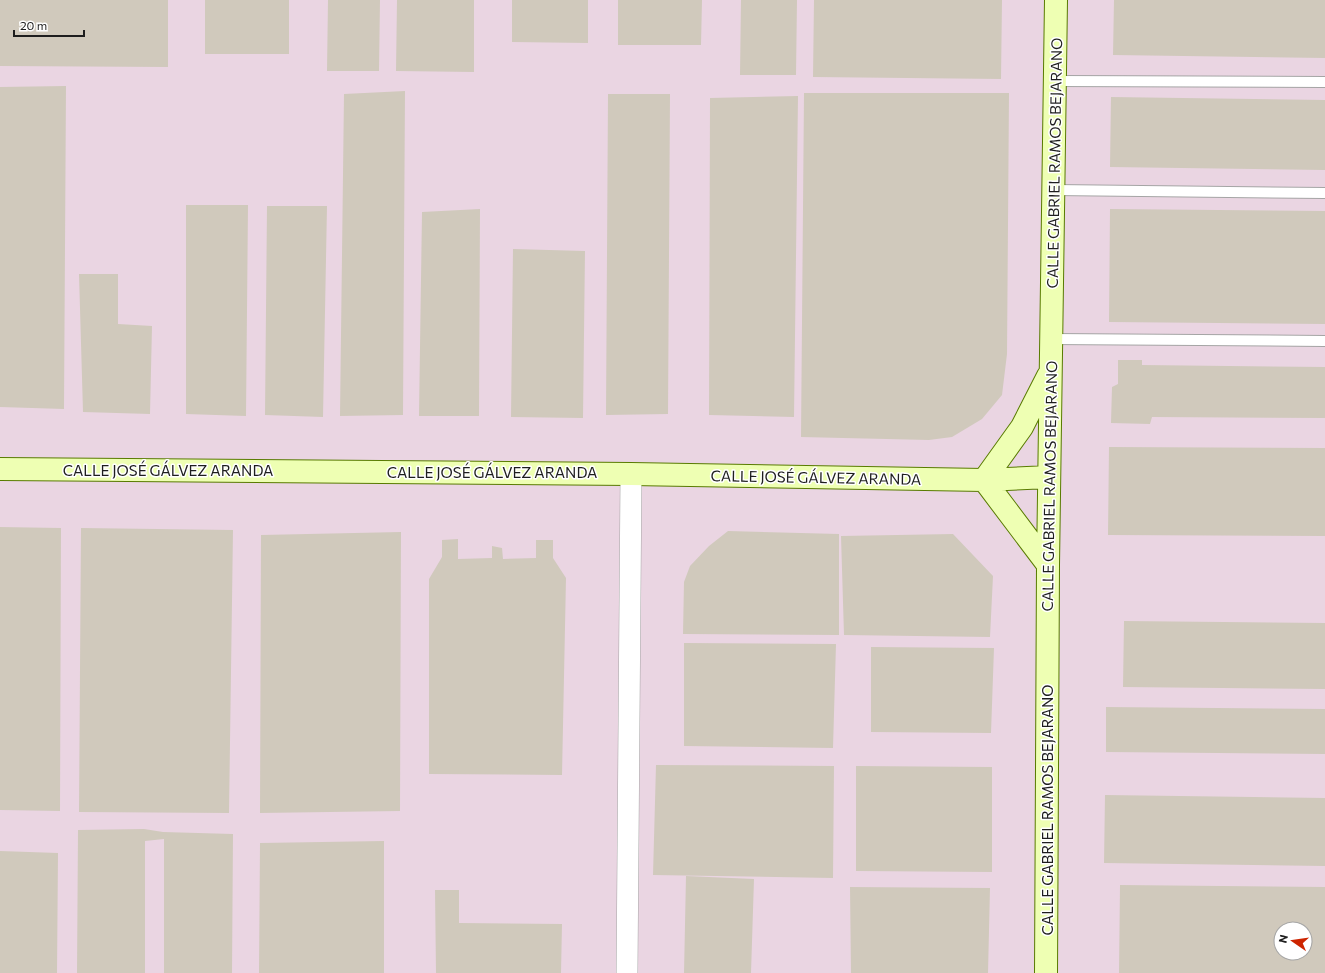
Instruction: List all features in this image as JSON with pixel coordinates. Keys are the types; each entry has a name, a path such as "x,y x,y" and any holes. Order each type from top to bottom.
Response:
{"street":[{"name":"CALLE GABRIEL RAMOS BEJARANO","path":"1046,973 1048,565 1056,0"},
{"path":"1048,565 984,480 1022,427 1050,371"},
{"name":"CALLE JOSÉ GÁLVEZ ARANDA","path":"0,469 632,474 984,480 1049,476"},
{"path":"628,973 632,474"}],"lane":[{"path":"1056,81 1325,82"},
{"path":"1054,190 1325,194"},
{"path":"1051,338 1325,341"}],"shaded area":[{"path":"0,0 1325,0 1325,973 0,973"}],"building":[{"path":"0,0 168,0 168,67 0,66"},
{"path":"205,0 289,0 289,54 205,54"},
{"path":"328,0 380,0 379,71 327,71"},
{"path":"397,0 474,0 474,72 396,71"},
{"path":"512,0 588,0 588,43 512,42"},
{"path":"618,0 702,0 701,45 618,45"},
{"path":"741,0 797,0 796,75 740,75"},
{"path":"814,0 1002,0 1001,79 813,77"},
{"path":"1114,0 1325,0 1325,58 1113,55"},
{"path":"66,86 64,409 0,407 0,87"},
{"path":"405,91 403,415 340,416 344,94"},
{"path":"804,93 1009,93 1007,354 1002,395 982,419 952,437 929,440 801,437"},
{"path":"608,94 670,94 668,414 606,415"},
{"path":"798,96 794,417 709,415 710,98"},
{"path":"1111,97 1325,100 1325,170 1110,167"},
{"path":"186,205 248,205 246,416 186,414"},
{"path":"267,206 327,206 323,417 265,415"},
{"path":"480,209 479,416 419,416 422,212"},
{"path":"1110,209 1325,211 1325,324 1109,322"},
{"path":"513,249 585,251 583,418 511,417"},
{"path":"79,274 118,274 118,324 152,326 150,414 83,412"},
{"path":"1118,360 1142,360 1142,365 1325,367 1325,418 1152,417 1150,424 1111,423 1112,387 1118,384"},
{"path":"1109,447 1325,448 1325,536 1108,535"},
{"path":"0,527 61,528 60,811 0,810"},
{"path":"81,528 233,530 229,813 79,812"},
{"path":"728,531 839,534 839,635 683,634 684,582 690,566 709,546"},
{"path":"401,532 400,811 260,813 261,535"},
{"path":"953,534 993,576 990,637 844,635 841,536"},
{"path":"458,539 458,559 492,558 492,546 502,548 503,559 536,558 536,540 553,540 553,558 566,578 562,775 429,774 429,579 442,557 442,540"},
{"path":"1124,621 1325,623 1325,689 1123,687"},
{"path":"684,643 836,644 833,748 684,746"},
{"path":"871,647 994,648 991,733 871,732"},
{"path":"1106,707 1325,709 1325,754 1106,752"},
{"path":"656,765 834,766 833,878 653,875"},
{"path":"856,766 992,767 992,872 856,871"},
{"path":"1105,795 1325,798 1325,866 1104,863"},
{"path":"144,829 163,832 233,834 232,973 164,973 164,839 145,841 145,973 77,973 78,830"},
{"path":"384,841 384,973 259,973 260,843"},
{"path":"0,851 58,853 57,973 0,973"},
{"path":"686,876 754,879 751,973 684,973"},
{"path":"1120,885 1325,887 1325,973 1119,973"},
{"path":"850,887 990,888 988,973 851,973"},
{"path":"435,890 459,890 459,923 562,924 561,973 436,973"}]}
